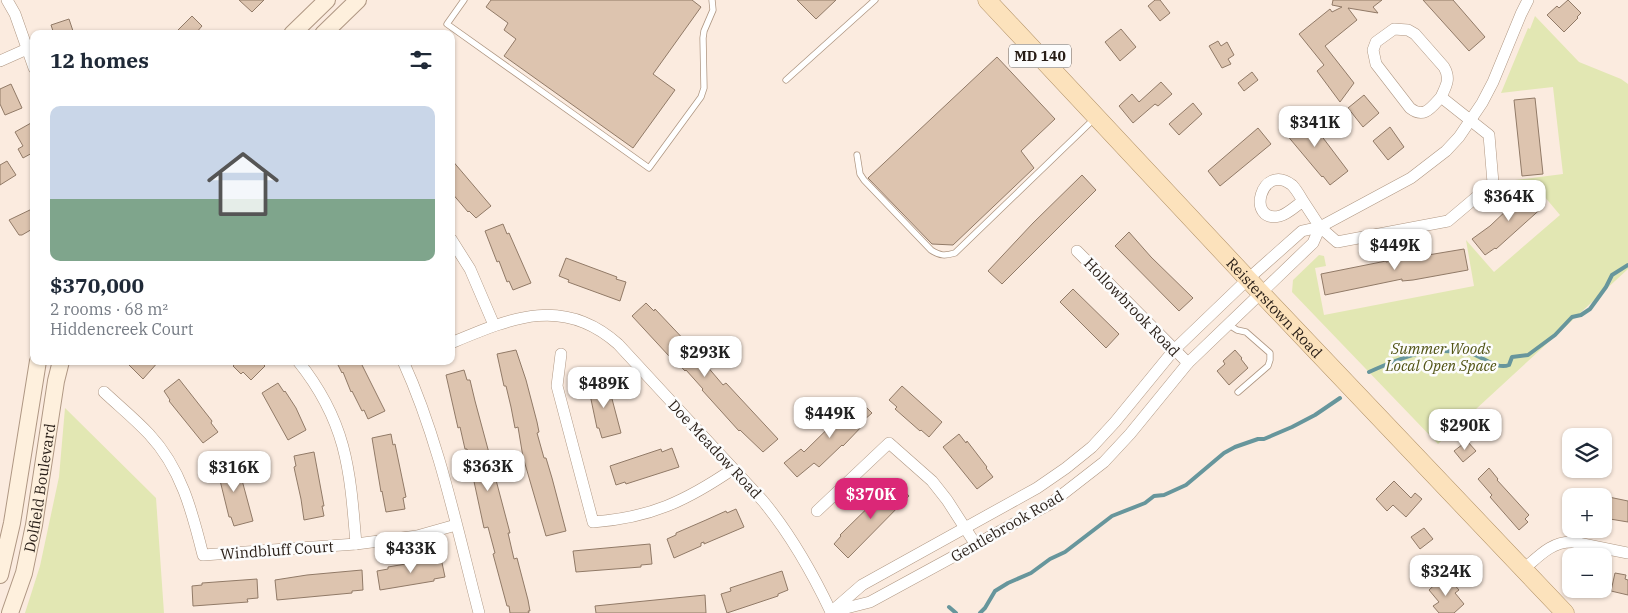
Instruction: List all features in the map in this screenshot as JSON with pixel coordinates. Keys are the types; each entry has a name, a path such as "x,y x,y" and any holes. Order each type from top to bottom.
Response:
{"main road":[{"path":"296,30 327,0"},
{"path":"328,30 358,0"},
{"name":"Reisterstown Road","path":"987,0 1260,292 1565,613"},
{"name":"Dolfield Boulevard","path":"0,575 12,522 37,365"},
{"name":"Dolfield Boulevard","path":"10,613 24,573 34,525 60,365"}],"street":[{"path":"7,0 15,14 30,58"},
{"name":"Gentlebrook Road","path":"830,613 862,585 1037,488 1066,468 1092,447 1115,422 1174,350 1248,279 1302,231 1320,228 1412,178 1446,151 1471,121 1493,82 1528,0"},
{"path":"1394,29 1408,30 1414,34 1448,73 1448,83 1441,97 1429,110 1416,113 1410,108 1376,64 1373,50 1376,42 1394,29"},
{"path":"0,61 26,48"},
{"path":"1303,201 1320,228 1337,242 1448,221 1493,183 1488,135 1441,97"},
{"name":"Gentlebrook Road","path":"830,613 870,602 976,545 1050,504 1104,462 1130,434 1188,363 1313,243 1320,228"},
{"path":"455,246 470,270 494,325"},
{"name":"Hollowbrook Road","path":"1077,251 1188,363"},
{"name":"Doe Meadow Road","path":"455,342 494,325 520,317 545,315 562,316 593,325 606,333 763,501 794,542 811,570 830,613"},
{"path":"561,354 557,386 593,522 619,520 662,509 690,496 733,469"},
{"path":"301,365 326,403 341,437 350,477 356,544"},
{"path":"407,365 433,440 479,613"},
{"name":"Windbluff Court","path":"104,392 149,434 166,454 178,474 188,498 203,555 356,544 416,536 456,525"},
{"path":"817,512 889,443 932,481 976,545"},
{"path":"1524,569 1549,548 1563,542 1573,542 1628,553"}],"lane":[{"path":"464,0 447,24 649,168 701,97 704,88 704,31 713,10 712,0"},
{"path":"786,80 875,0"},
{"path":"857,155 860,174 864,180 931,250 939,255 946,255 955,253 1097,116"},
{"path":"1229,325 1237,330 1246,332 1270,353 1268,366 1238,392"}],"green space":[{"name":"Summer Woods Local Open Space","path":"1535,16 1579,62 1621,79 1628,84 1628,269 1438,444 1292,292 1293,280 1319,255 1324,256 1326,266 1315,268 1324,315 1474,286 1466,240 1494,272 1560,215 1533,183 1515,185 1515,180 1563,174 1553,87 1501,93 1528,28 1530,29"},
{"path":"65,408 156,498 164,613 25,613 40,566 59,477"}],"building":[{"path":"239,0 264,0 252,12"},
{"path":"491,0 692,0 701,7 653,74 675,90 633,148 504,56 516,39 504,30 508,23 486,7"},
{"path":"797,0 836,0 816,19"},
{"path":"1155,0 1160,0 1170,13 1160,21 1148,6"},
{"path":"1333,0 1382,0 1373,7 1378,13 1348,8 1357,20 1325,46 1354,83 1340,102 1317,71 1324,65 1299,34 1330,9 1332,12 1342,7 1332,5"},
{"path":"1423,0 1453,0 1485,37 1469,51"},
{"path":"1568,0 1581,13 1564,32 1547,15 1557,6 1559,8"},
{"path":"192,16 202,26 198,30 178,30"},
{"path":"69,19 73,30 53,30 51,25"},
{"path":"1121,29 1136,47 1120,61 1105,42"},
{"path":"1218,41 1221,46 1227,42 1234,55 1228,59 1231,64 1222,68 1209,46"},
{"path":"997,57 1055,119 1021,151 1034,168 953,245 932,244 868,178"},
{"path":"1252,72 1258,80 1244,91 1238,83"},
{"path":"1161,82 1172,94 1158,106 1155,104 1133,123 1119,106 1132,94 1139,102"},
{"path":"11,84 22,108 5,115 0,104 0,89"},
{"path":"1364,95 1379,113 1363,127 1348,108"},
{"path":"1535,98 1543,174 1522,176 1514,100"},
{"path":"1193,103 1202,114 1179,135 1169,124"},
{"path":"1302,110 1348,171 1330,185 1287,135 1290,134 1283,125"},
{"path":"30,124 30,154 23,158 18,149 23,146 15,132"},
{"path":"1390,127 1404,147 1388,160 1373,141"},
{"path":"1258,128 1271,144 1220,186 1208,171"},
{"path":"7,161 16,175 0,185 0,165"},
{"path":"455,164 491,206 476,218 455,197"},
{"path":"1082,175 1096,190 1002,284 988,271"},
{"path":"1530,188 1545,205 1496,249 1485,255 1472,239 1490,226"},
{"path":"30,210 30,230 19,235 9,220"},
{"path":"503,224 507,234 509,233 531,283 513,290 509,281 507,282 499,261 497,262 485,231"},
{"path":"1129,232 1151,257 1193,298 1179,311 1115,246"},
{"path":"1464,249 1468,270 1413,280 1402,281 1402,279 1325,295 1321,274 1386,261"},
{"path":"566,258 626,282 620,301 568,282 569,280 559,276"},
{"path":"1073,289 1119,334 1106,348 1060,302"},
{"path":"646,303 654,311 655,309 707,364 723,385 726,383 778,439 763,452 739,431 686,370 669,356 632,316"},
{"path":"516,350 537,422 539,432 537,433 552,478 566,531 546,536 523,457 518,427 515,428 497,354"},
{"path":"1235,350 1248,368 1229,385 1217,371 1225,364 1223,361"},
{"path":"129,365 155,365 143,379"},
{"path":"264,365 265,366 251,380 233,366"},
{"path":"338,365 362,365 385,411 368,419 351,392"},
{"path":"464,370 467,380 470,380 489,453 487,454 494,481 496,480 510,533 508,533 514,559 517,558 528,600 529,613 510,613 493,554 495,553 488,527 484,528 467,449 465,449 460,427 458,428 446,375"},
{"path":"179,379 212,421 211,423 218,432 203,443 169,401 164,391"},
{"path":"607,380 621,433 602,438 599,428 597,428 588,385"},
{"path":"278,383 296,408 306,430 288,440 262,393"},
{"path":"902,386 942,422 929,437 895,409 897,407 889,400"},
{"path":"858,399 872,413 864,420 866,422 819,467 814,463 797,477 784,463 801,449 804,452"},
{"path":"391,434 393,445 395,444 406,497 403,498 405,509 386,512 372,438"},
{"path":"959,434 966,443 967,441 993,477 977,489 943,447"},
{"path":"1467,441 1476,451 1463,462 1454,451"},
{"path":"672,448 679,467 626,484 625,482 616,485 610,466 661,449 662,452"},
{"path":"314,452 324,506 322,506 324,516 304,520 294,467 296,466 294,456"},
{"path":"235,459 253,521 234,526 231,517 229,517 216,464"},
{"path":"1489,468 1497,480 1529,515 1525,519 1528,522 1519,530 1490,497 1492,495 1478,479"},
{"path":"895,481 909,496 848,558 834,544 840,535"},
{"path":"1394,481 1411,498 1415,493 1422,499 1406,517 1393,505 1387,511 1376,499"},
{"path":"1612,498 1628,501 1628,522 1612,519"},
{"path":"736,509 744,527 704,544 704,542 701,543 701,546 674,558 667,539 676,535 676,533 726,511 727,513"},
{"path":"1424,528 1433,539 1420,549 1411,537"},
{"path":"650,544 652,564 641,565 641,567 576,572 573,551"},
{"path":"441,558 445,577 434,579 434,581 380,590 377,571 388,569 388,567"},
{"path":"362,570 363,590 352,591 352,593 277,600 275,580"},
{"path":"782,571 788,590 778,594 778,596 727,613 721,594 731,591 730,588"},
{"path":"1615,573 1626,575 1628,595 1612,591"},
{"path":"1442,578 1447,584 1451,581 1459,590 1455,593 1464,604 1454,613 1439,613 1433,606 1439,602 1429,590"},
{"path":"257,579 258,598 247,599 248,602 193,606 192,586 202,585 202,583"},
{"path":"705,595 706,613 596,613 595,606"}],"waterway":[{"path":"1369,372 1406,357 1441,351 1469,353 1499,366 1509,365 1512,357 1528,355 1555,335 1572,317 1581,315 1590,309 1612,275 1628,265"},
{"path":"980,613 995,591 1031,573 1050,559 1065,552 1112,516 1145,503 1154,496 1164,495 1186,485 1224,453 1235,447 1258,439 1264,439 1292,427 1315,415 1340,398"},
{"path":"949,607 956,613"}]}
